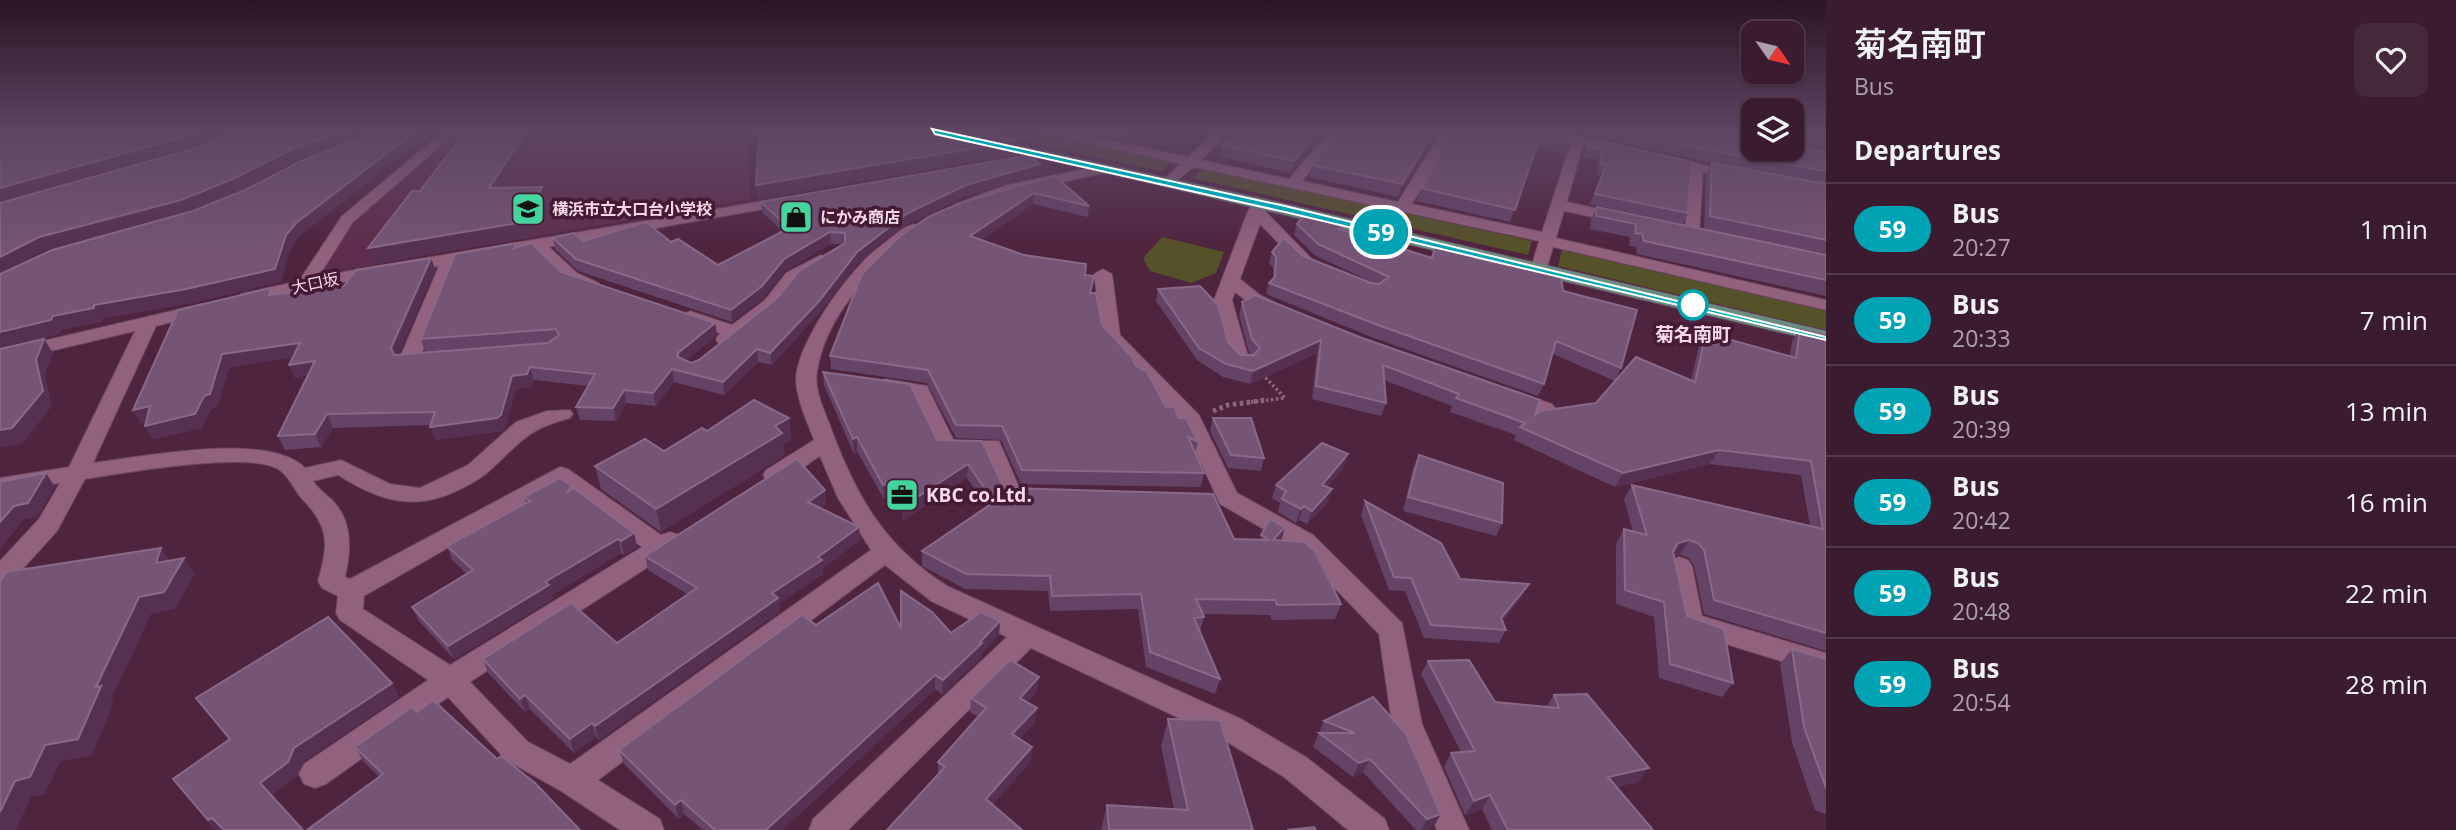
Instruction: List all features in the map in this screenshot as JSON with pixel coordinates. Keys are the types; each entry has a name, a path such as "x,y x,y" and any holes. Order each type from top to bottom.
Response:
{"main road":[{"path":"1107,170 1258,207 1539,268 1826,337"}],"street":[{"path":"306,284 347,219 406,170"},
{"path":"1100,170 1012,188 939,215 872,261 847,292 819,338 807,374 809,392 834,470 885,552 917,581 1230,729 1295,767 1373,830"},
{"path":"1168,183 1182,170"},
{"path":"1237,170 1826,305"},
{"path":"1294,182 1304,170"},
{"path":"1404,206 1426,170"},
{"path":"1539,268 1569,170"},
{"path":"1693,234 1696,170"},
{"path":"1710,170 1754,178"},
{"name":"大口坂","path":"0,357 306,284 797,199"},
{"path":"1558,205 1639,222"},
{"path":"1244,361 1238,354 1223,300 1258,207 1307,261 1318,266"},
{"path":"537,244 570,277 605,287"},
{"path":"713,349 771,304 792,277 838,249"},
{"path":"446,358 408,362 450,259"},
{"path":"1103,274 1111,336 1192,420 1228,498"},
{"path":"1231,281 1254,299 1292,314"},
{"path":"675,311 734,331"},
{"path":"0,577 48,525 79,470 148,322"},
{"path":"807,374 832,377"},
{"path":"857,381 920,390 947,448 991,446 1012,495 1052,495"},
{"path":"1494,390 1545,408"},
{"path":"302,476 341,467 372,487 396,495 422,497 477,470 515,430 537,418 563,414"},
{"path":"754,487 825,443"},
{"path":"0,486 79,470 257,455 281,462 302,476 310,494 326,508 336,527 339,551 331,581 351,591"},
{"path":"351,591 560,474 660,547"},
{"path":"1201,498 1228,498 1304,541 1392,631 1407,724 1453,830"},
{"path":"314,774 450,680 695,524"},
{"path":"572,781 885,552"},
{"path":"1679,566 1690,623 1826,664"},
{"path":"351,591 349,613 450,680 517,751 572,781 648,830"},
{"path":"825,830 1028,634"}],"path":[{"path":"1192,420 1228,405 1285,398 1268,378 1244,361"}],"shaded area":[{"name":"横浜市立大口台小学校","path":"417,170 749,170 751,199 322,274 351,220"},
{"path":"1201,170 1211,170 1532,241 1528,255 1192,178"},
{"path":"1162,237 1224,252 1216,273 1191,283 1150,271 1143,258"},
{"path":"1562,250 1826,311 1826,330 1558,266"}],"building":[{"path":"0,170 66,170 0,188"},
{"path":"118,170 251,170 181,200 39,237 0,257 0,203"},
{"path":"284,170 365,170 296,223 286,235 275,269 186,289 94,305 94,308 53,316 51,320 0,332 0,274 52,250 193,211 245,190"},
{"path":"436,170 501,170 489,188 542,187 524,222 368,248 412,191 420,191"},
{"path":"757,170 847,170 756,185"},
{"path":"946,170 1020,170 966,185 908,213 857,252 820,300 770,353 757,349 723,382 672,369 653,393 624,390 613,408 576,407 595,374 530,367 527,374 512,376 501,415 497,418 430,427 435,412 327,414 315,434 278,436 315,361 289,365 300,343 222,354 210,394 204,396 195,414 145,426 150,406 133,410 178,310 271,288 269,295 344,286 356,270 431,258 391,348 394,355 548,343 559,335 556,329 421,339 455,254 517,243 514,248 532,243 561,272 715,323 678,353 678,357 691,363 699,360 777,298 799,271 845,243 845,233 830,232 784,259 762,286 731,310 576,259 553,238 574,233 583,241 646,222 671,242 678,239 718,265 789,228 761,202"},
{"path":"1334,170 1411,170 1402,184"},
{"path":"1432,170 1529,170 1515,210 1421,188"},
{"path":"1604,170 1691,170 1688,213 1595,194"},
{"path":"1712,170 1749,170 1826,184 1826,240 1710,216"},
{"path":"1055,176 1089,206 1034,193 970,236 1024,255 1086,264 1085,275 1094,276 1090,293 1096,293 1102,325 1132,357 1135,365 1147,372 1166,407 1174,407 1179,418 1186,418 1198,442 1188,437 1204,473 1022,470 1002,426 956,425 928,370 830,356 862,274 900,236 930,216 963,202"},
{"path":"1597,207 1826,255 1826,280 1644,241 1642,234 1635,233 1636,224 1596,216"},
{"path":"1305,215 1343,225 1339,229 1432,258 1435,247 1476,254 1474,258 1561,277 1563,291 1637,310 1621,368 1556,341 1544,384 1269,283 1275,277 1276,257 1272,252 1284,238 1303,256 1371,283 1379,284 1389,277 1318,244 1297,224"},
{"path":"1200,286 1218,305 1228,342 1240,355 1254,355 1260,348 1252,339 1242,302 1255,295 1362,338 1540,400 1535,415 1540,411 1596,403 1636,357 1695,382 1706,333 1796,358 1800,329 1826,335 1826,633 1714,600 1704,550 1698,543 1689,540 1678,543 1673,552 1687,616 1724,629 1733,683 1670,664 1664,602 1625,590 1624,529 1647,535 1632,485 1823,529 1811,461 1719,450 1623,473 1520,427 1525,423 1456,398 1459,394 1383,365 1386,403 1316,386 1321,340 1253,371 1226,364 1199,348 1158,289"},
{"path":"44,339 36,360 43,391 12,428 0,430 0,349"},
{"path":"823,372 910,384 937,440 982,441 1004,488 1213,494 1234,539 1269,540 1261,535 1270,519 1285,527 1273,540 1305,542 1315,551 1341,604 1277,605 1275,600 1196,599 1204,617 1194,618 1220,679 1150,652 1141,594 1052,596 1050,576 966,574 922,551 994,502 968,464 902,507 903,479 883,485 857,437 853,439"},
{"path":"754,400 789,418 775,426 782,433 656,509 595,466 645,439 664,451 702,428 707,431"},
{"path":"1213,418 1251,418 1264,458 1231,455"},
{"path":"1322,443 1348,454 1322,485 1332,489 1312,511 1304,506 1301,509 1282,499 1286,491 1276,485"},
{"path":"1419,455 1503,483 1502,523 1408,497"},
{"path":"797,459 825,490 808,502 859,527 818,557 822,560 772,593 778,598 595,726 592,723 570,739 525,695 520,699 483,659 571,603 617,643 697,588 645,556"},
{"path":"46,473 28,503 14,506 0,522 0,482"},
{"path":"560,478 571,486 568,492 574,488 634,533 621,541 618,539 545,582 549,585 448,646 412,607 473,570 447,546 530,501 524,497"},
{"path":"1365,501 1441,543 1460,579 1529,584 1501,618 1506,630 1431,625 1411,578 1394,577"},
{"path":"161,548 156,563 184,558 164,592 139,597 96,687 101,686 78,739 45,745 30,777 15,781 0,812 0,582 6,572"},
{"path":"878,583 901,628 901,591 932,612 951,633 981,612 1000,621 980,642 982,643 943,680 935,675 766,830 715,830 681,800 675,805 619,750 802,615 816,625"},
{"path":"328,617 392,683 294,748 288,762 260,783 303,830 224,830 212,818 208,820 173,779 230,739 196,698"},
{"path":"1792,649 1826,659 1826,788 1804,727"},
{"path":"1010,660 1039,677 1020,698 1037,708 1012,734 1032,747 986,799 1022,830 887,830 945,767 938,762 986,708 971,698"},
{"path":"1469,660 1495,702 1559,708 1554,695 1587,694 1649,768 1608,777 1653,830 1508,830 1490,795 1474,801 1451,753 1475,751 1428,661"},
{"path":"1373,697 1406,734 1441,814 1427,819 1370,759 1359,763 1319,733 1355,733 1324,721"},
{"path":"433,700 497,759 501,756 535,783 580,830 307,830 383,774 355,747 412,707 417,712"},
{"path":"1168,719 1220,720 1253,830 1109,830 1107,805 1188,810"},
{"path":"1314,827 1316,830 1287,830"}],"bus line":[{"name":"59","path":"1109,170 1826,337"}],"place":[{"name":"横浜市立大口台小学校","path":"528,209"},
{"name":"にかみ商店","path":"796,217"},
{"name":"菊名南町","path":"1693,305"},
{"name":"KBC co.Ltd.","path":"902,495"}]}
